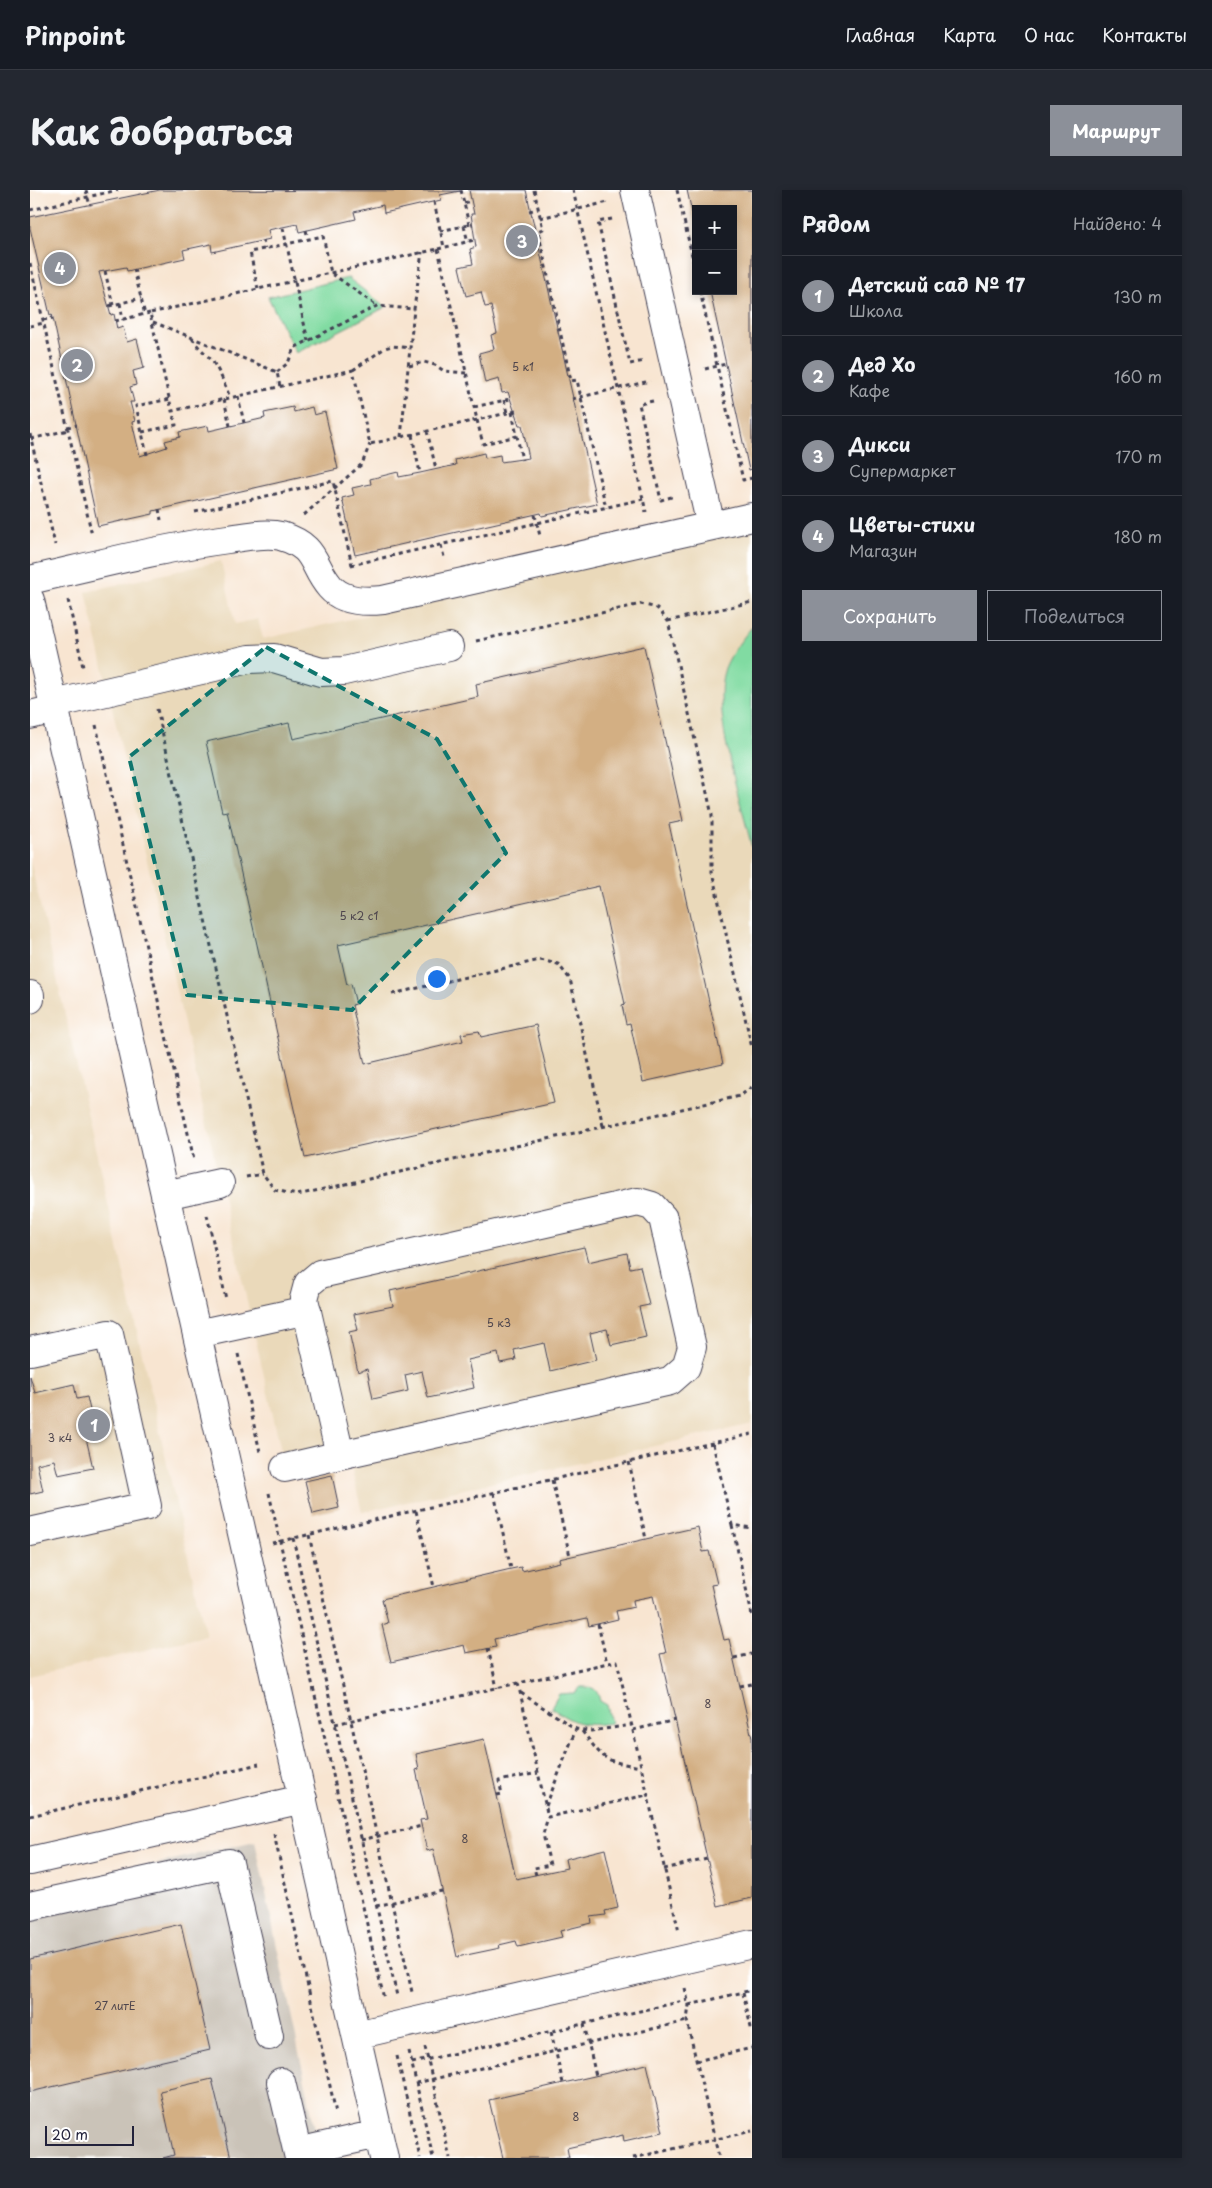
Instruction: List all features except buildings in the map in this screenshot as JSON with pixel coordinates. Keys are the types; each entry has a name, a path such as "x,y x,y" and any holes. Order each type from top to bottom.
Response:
{"street":[{"path":"635,190 711,526"},
{"path":"30,580 186,544 268,534 282,537 309,551 330,587 344,597 364,602 383,600 752,517"},
{"path":"30,600 46,709 165,1196 381,2146 342,2142 298,2155 281,2082"},
{"path":"46,709 89,696 249,659 274,658 322,672 344,671 449,647"},
{"path":"165,1196 210,1185"},
{"path":"285,1468 670,1381 686,1367 692,1347 663,1218 652,1206 638,1202 320,1274 308,1284 304,1299 340,1455"},
{"path":"197,1334 307,1310"},
{"path":"30,1352 109,1334 147,1506 30,1532"},
{"path":"30,1861 303,1799"},
{"path":"30,1906 229,1863 268,2036"},
{"path":"356,2034 752,1944"}],"path":[{"path":"86,190 90,206"},
{"path":"30,210 118,190"},
{"path":"440,231 471,224 461,190"},
{"path":"534,190 543,230 538,231 548,278 572,381 577,380 606,508"},
{"path":"573,190 652,539"},
{"path":"677,190 692,256"},
{"path":"464,203 471,201"},
{"path":"434,202 444,247"},
{"path":"609,202 613,219 598,222 630,364 645,360 646,367"},
{"path":"540,218 597,205"},
{"path":"529,211 538,209"},
{"path":"464,226 468,242"},
{"path":"283,228 308,341"},
{"path":"306,230 308,239"},
{"path":"258,289 250,252 323,236 331,273 377,306 414,309"},
{"path":"263,240 265,249"},
{"path":"116,321 474,240"},
{"path":"438,249 483,444 517,436"},
{"path":"401,437 414,309 422,252"},
{"path":"30,263 92,536 100,534"},
{"path":"134,270 145,315"},
{"path":"105,271 111,305 141,298"},
{"path":"103,290 109,289"},
{"path":"701,295 743,480 752,478"},
{"path":"120,303 123,320"},
{"path":"277,372 288,363 294,348 377,306"},
{"path":"134,430 176,425 150,313"},
{"path":"30,326 53,318"},
{"path":"152,321 277,372"},
{"path":"191,338 199,350 212,361 226,384 230,398"},
{"path":"172,411 353,370 385,348 392,346 411,348"},
{"path":"409,366 424,362 435,365 444,371 466,373"},
{"path":"717,366 726,364"},
{"path":"282,537 362,464 370,444 353,370"},
{"path":"277,372 280,386"},
{"path":"648,374 651,388"},
{"path":"572,399 642,383"},
{"path":"653,394 654,401 640,404 661,500 704,490"},
{"path":"238,396 244,423"},
{"path":"147,455 135,411 136,406 170,399"},
{"path":"224,399 230,426"},
{"path":"474,407 510,399"},
{"path":"504,400 507,413"},
{"path":"370,444 514,412 522,460"},
{"path":"31,439 77,424"},
{"path":"427,432 436,470"},
{"path":"30,434 89,696 210,1185 232,1326 260,1453"},
{"path":"412,435 420,473"},
{"path":"518,443 526,441"},
{"path":"190,513 333,481 352,565"},
{"path":"322,572 643,499"},
{"path":"159,510 162,520"},
{"path":"156,521 171,518"},
{"path":"668,621 752,602"},
{"path":"449,647 641,604 657,608 668,621 712,815 712,872 752,1048"},
{"path":"151,681 263,1174 275,1190 297,1196 740,1096 752,1087"},
{"path":"392,994 540,960 558,964 570,979 603,1126"},
{"path":"271,1543 752,1434"},
{"path":"713,1443 752,1615"},
{"path":"629,1462 646,1539"},
{"path":"552,1480 570,1556"},
{"path":"269,1489 280,1541 404,2023 428,2060 450,2158"},
{"path":"494,1493 511,1569"},
{"path":"416,1510 434,1587"},
{"path":"732,1525 752,1528"},
{"path":"309,1535 392,1902 420,2158"},
{"path":"293,1538 433,2158"},
{"path":"598,1624 607,1663"},
{"path":"488,1648 497,1688"},
{"path":"734,1658 752,1654"},
{"path":"335,1724 617,1661 672,1905"},
{"path":"518,1683 548,1817 543,1834 550,1865 534,1868 536,1875"},
{"path":"740,1686 752,1684"},
{"path":"520,1693 576,1729 632,1728 676,1720"},
{"path":"546,1807 576,1729"},
{"path":"582,1730 602,1757 609,1761 641,1767"},
{"path":"30,1816 259,1764"},
{"path":"497,1794 502,1794 499,1781 538,1773"},
{"path":"548,1817 647,1794"},
{"path":"268,1806 342,2142"},
{"path":"361,1840 422,1826"},
{"path":"664,1869 708,1859"},
{"path":"376,1906 442,1891"},
{"path":"678,1960 689,2005 687,2021 719,2158"},
{"path":"689,2005 752,1990"},
{"path":"743,1992 752,2032"},
{"path":"412,2063 688,2000"},
{"path":"416,2083 687,2021"},
{"path":"584,2024 596,2076"},
{"path":"551,2032 563,2083"},
{"path":"696,2061 752,2048"},
{"path":"633,2158 752,2131"}],"highlighted area":[{"path":"266,647 437,739 506,853 352,1010 187,995 129,757"}],"shaded area":[{"path":"752,528 752,1424 362,1512 350,1462 287,1477 86,592 221,561 235,624 258,619 263,639"},
{"path":"30,860 206,1636 30,1676"},
{"path":"255,1841 321,2158 30,2158 30,1893"}],"green space":[{"path":"348,278 386,307 296,353 268,297"},
{"path":"752,627 752,848 724,732 721,686 727,662"},
{"path":"581,1687 592,1688 598,1693 600,1701 607,1705 611,1723 579,1723 551,1708 559,1694 574,1693"}],"place":[{"name":"Дикси","path":"522,241"},
{"name":"Цветы-стихи","path":"60,268"},
{"name":"Дед Хо","path":"77,365"},
{"name":"Детский сад № 17","path":"94,1425"}]}
